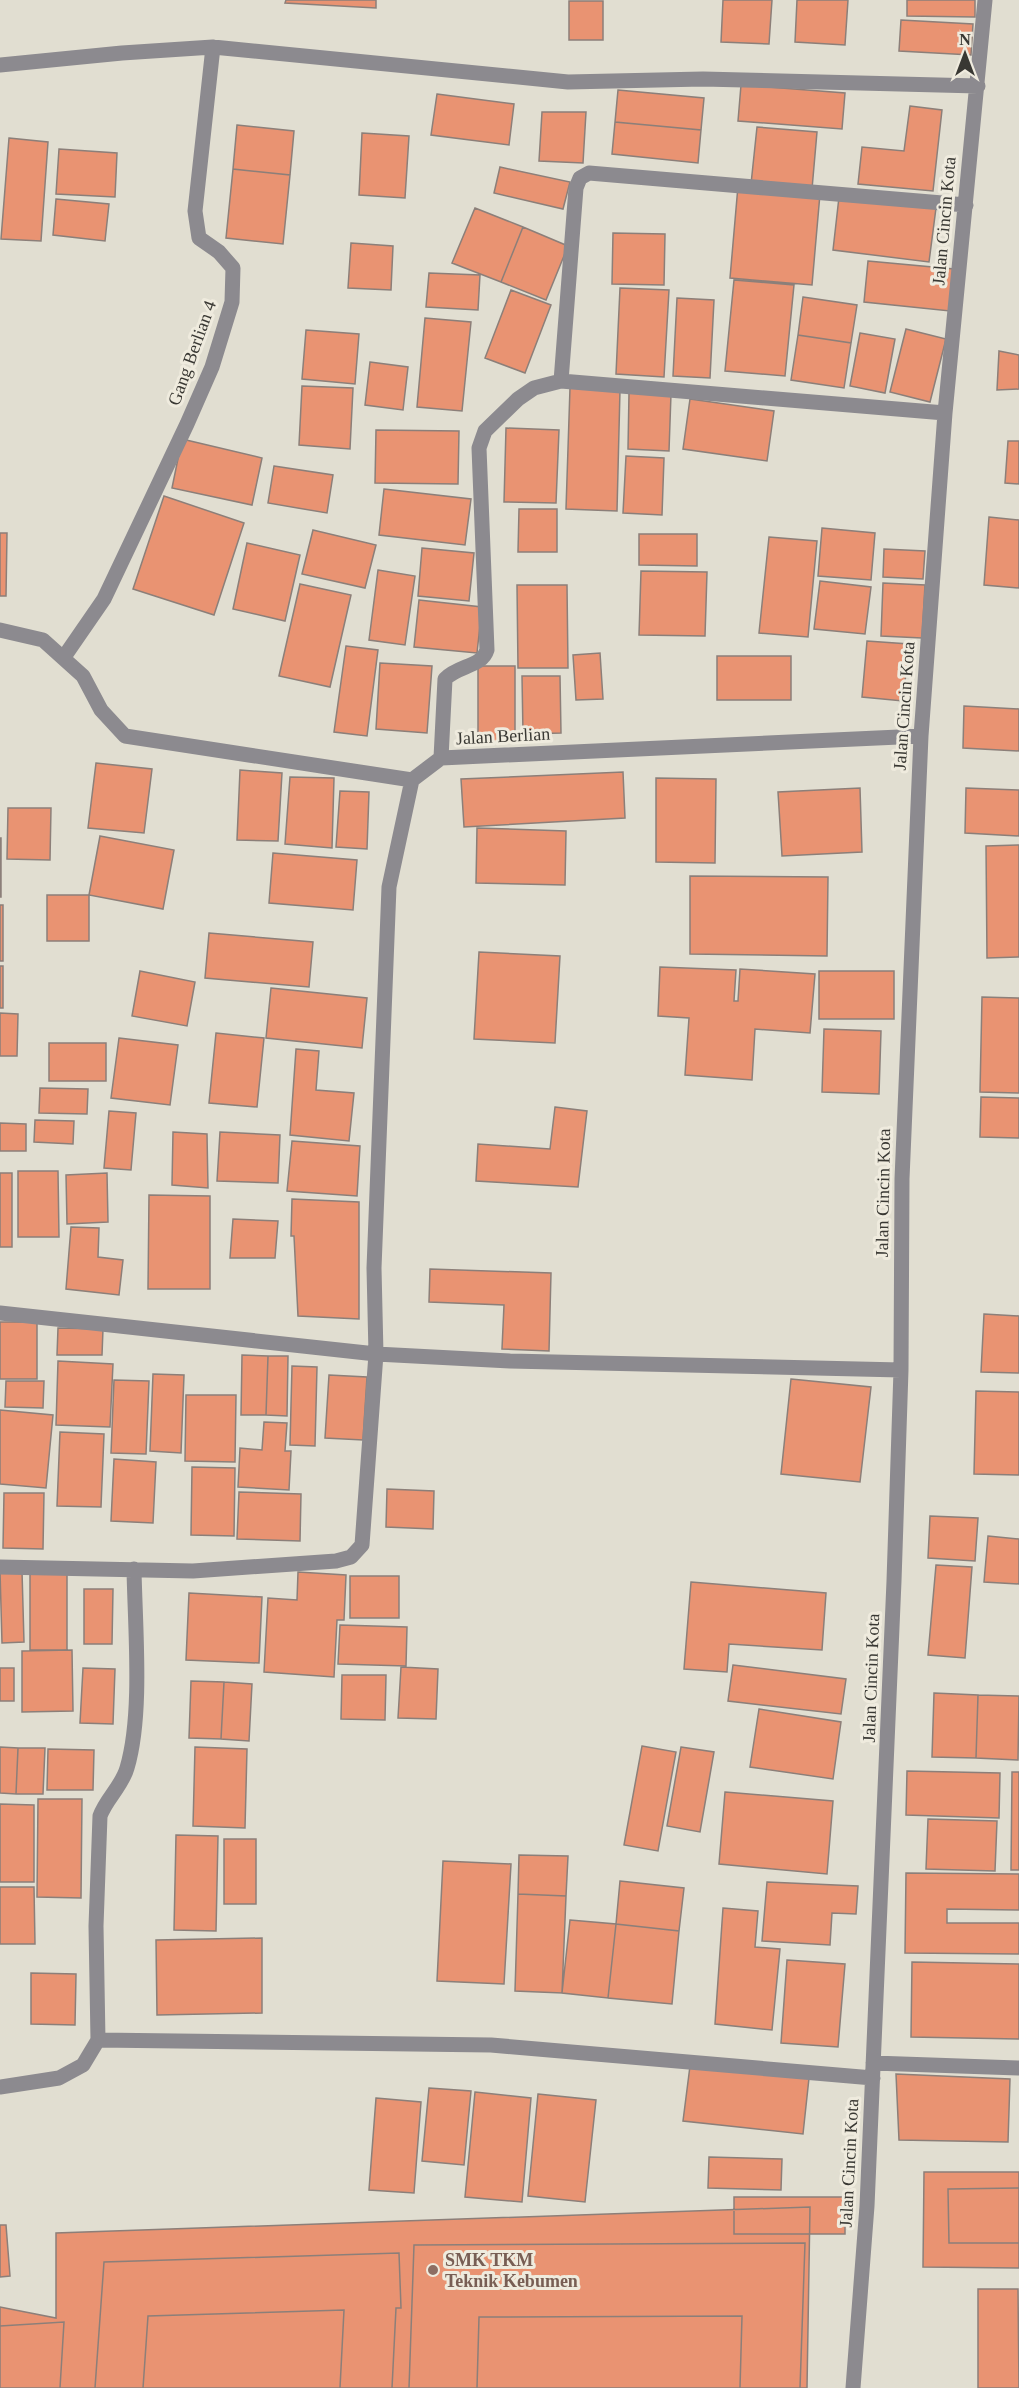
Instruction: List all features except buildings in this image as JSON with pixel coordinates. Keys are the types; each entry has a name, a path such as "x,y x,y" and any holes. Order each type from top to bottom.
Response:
{"street":[{"name":"Jalan Cincin Kota","path":"854,2388 873,2070 901,1370 902,1179 921,736 945,413 985,0"},
{"path":"0,66 122,52 213,47 568,82 703,79 978,86"},
{"name":"Gang Berlian 4","path":"64,657 104,599 144,519 212,367 232,302 232,268 219,252 199,238 195,211 213,47"},
{"path":"561,381 576,189 580,178 589,173 966,205"},
{"path":"441,758 445,679 454,670 479,662 487,650 479,448 485,431 518,399 534,388 561,381 945,413"},
{"path":"0,630 43,640 64,657 83,676 101,710 125,736 412,780 389,887 374,1268 376,1354 362,1545 351,1557 336,1561 193,1571 0,1567"},
{"name":"Jalan Berlian","path":"412,780 441,758 921,736"},
{"path":"0,1313 376,1354 510,1362 901,1370"},
{"path":"0,2087 59,2079 83,2065 98,2040 96,1926 99,1826 105,1801 126,1771 134,1738 134,1569"},
{"path":"98,2040 491,2045 873,2070 1019,2068"}],"place":[{"name":"SMK TKM Teknik Kebumen","path":"433,2270"}]}
